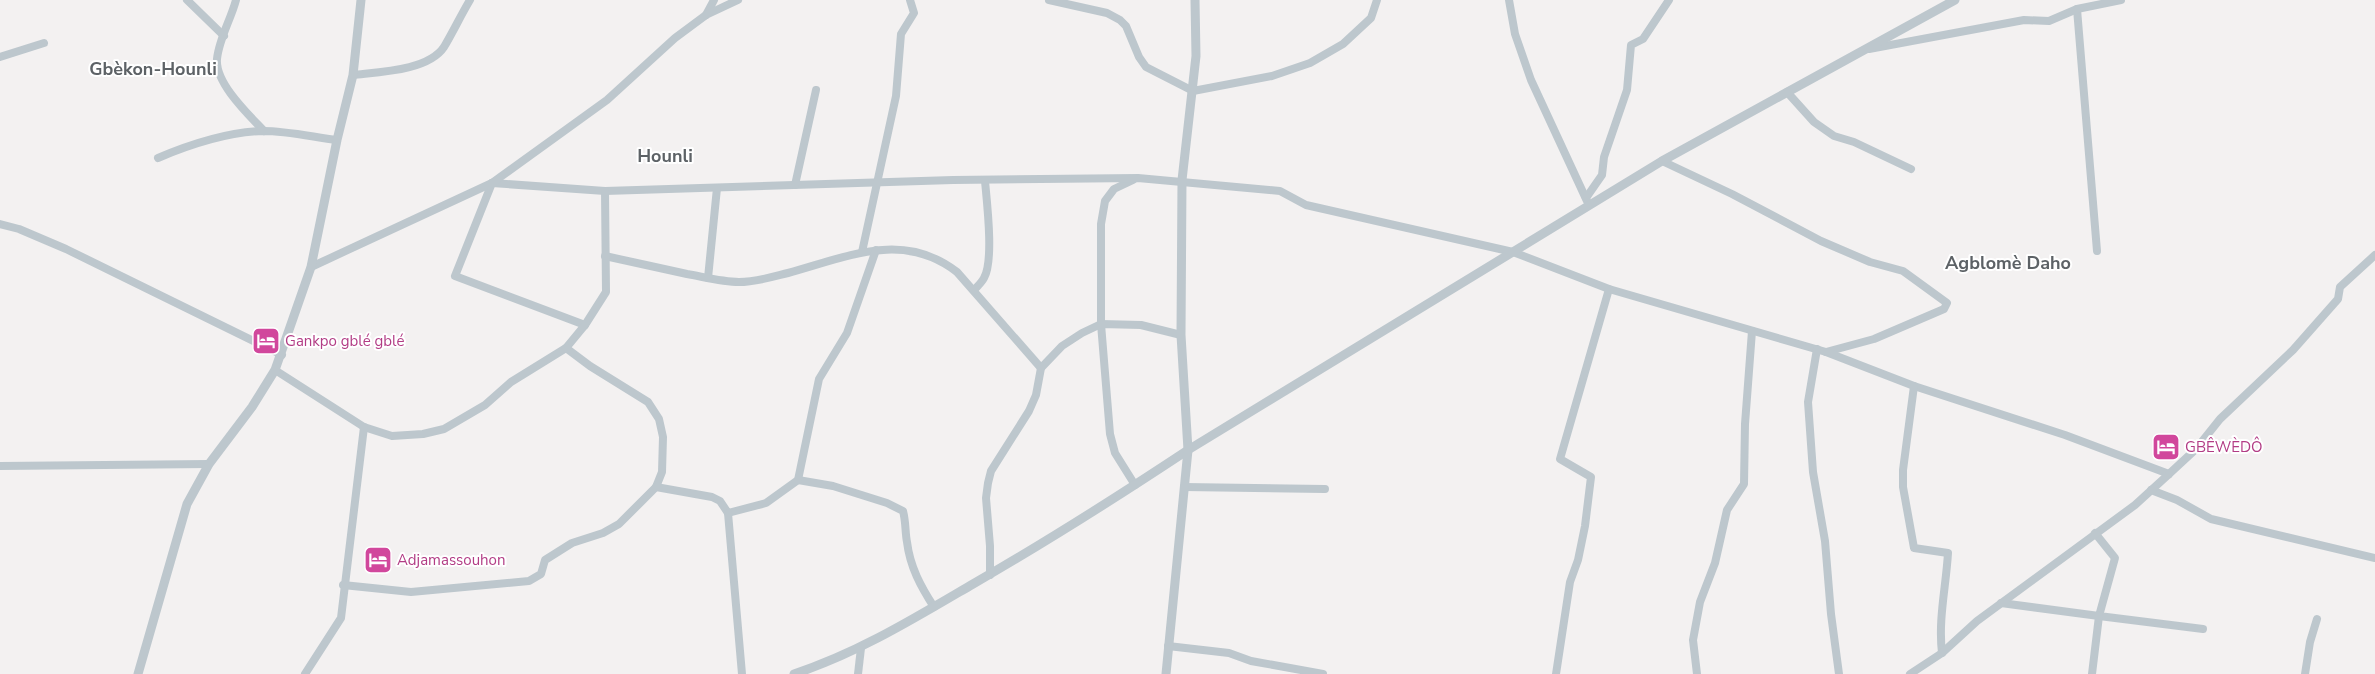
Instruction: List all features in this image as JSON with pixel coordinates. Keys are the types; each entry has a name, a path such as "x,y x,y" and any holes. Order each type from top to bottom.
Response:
{"street":[{"path":"187,0 224,36"},
{"path":"236,0 217,57 218,70 236,99 264,131"},
{"path":"138,674 188,504 209,464 252,407 282,355 311,267 337,140 353,75 361,0"},
{"path":"353,75 419,65 433,57 443,49 470,0"},
{"path":"706,15 714,0"},
{"path":"311,267 492,183 607,100 675,38 706,15 738,0"},
{"path":"862,252 896,96 902,34 914,13 910,0"},
{"path":"1049,0 1107,13 1120,20 1126,26 1139,57 1146,67 1193,91 1272,76 1310,62 1343,44 1371,18 1377,0"},
{"path":"1166,674 1188,450 1181,335 1182,180 1196,56 1195,0"},
{"path":"1509,0 1515,34 1531,80 1587,202"},
{"path":"1587,202 1602,175 1604,157 1627,90 1631,45 1644,39 1669,0"},
{"path":"794,674 861,648 934,607 1514,252 1587,202 1955,0"},
{"path":"1863,50 2024,20 2050,21 2077,9 2121,0"},
{"path":"2077,9 2097,251"},
{"path":"0,57 44,43"},
{"path":"795,186 816,90"},
{"path":"1787,92 1814,122 1834,136 1854,142 1911,169"},
{"path":"158,158 188,146 225,135 264,131 337,140"},
{"path":"1662,161 1732,194 1821,241 1870,262 1903,271 1947,303 1944,309 1874,339 1826,352"},
{"path":"492,183 605,191 953,180 1138,178 1182,180 1280,191 1306,204 1514,252 1609,289 1826,352 1914,386 2065,435 2169,474"},
{"path":"1135,485 1115,453 1110,434 1101,324 1101,224 1105,201 1114,189 1138,178"},
{"path":"974,290 985,277 988,260 989,224 985,181"},
{"path":"492,183 455,276 585,325"},
{"path":"708,278 717,188"},
{"path":"275,370 364,428 392,436 423,434 444,429 485,404 512,382 566,348 585,325 606,292 605,191"},
{"path":"0,224 19,229 66,250 282,355"},
{"path":"605,256 708,278 738,282 757,281 862,252 876,250 902,249 931,256 958,272 1041,368"},
{"path":"728,513 766,503 798,480 819,379 847,333 876,250"},
{"path":"1910,674 1942,653 1977,620 2135,505 2196,449 2220,419 2292,350 2338,299 2340,287 2375,254"},
{"path":"1556,674 1570,582 1585,526 1591,477 1560,459 1609,289"},
{"path":"990,574 986,498 988,483 991,471 1029,410 1036,394 1041,368 1062,346 1101,324 1141,325 1181,335"},
{"path":"1697,674 1693,640 1700,602 1715,563 1727,510 1744,484 1745,424 1752,331"},
{"path":"343,585 411,592 529,581 536,579 541,574 545,560 572,543 603,533 619,524 637,508 656,487 662,472 663,437 655,410 648,402 590,366 566,348"},
{"path":"1817,349 1808,402 1813,472 1824,541 1839,674"},
{"path":"1914,386 1905,447 1903,487 1914,548 1948,554 1941,605 1940,630 1942,653"},
{"path":"305,674 341,618 343,585 364,428"},
{"path":"0,466 209,464"},
{"path":"798,480 842,489 888,503 903,511 906,540 913,569 934,607"},
{"path":"656,487 712,497 720,501 728,513 742,674"},
{"path":"1184,487 1325,489"},
{"path":"2151,490 2177,500 2211,519 2375,558"},
{"path":"2092,674 2099,616 2115,558 2096,533"},
{"path":"2001,603 2203,629"},
{"path":"2306,674 2310,642 2317,619"},
{"path":"1168,646 1229,653 1251,661 1323,674"},
{"path":"858,674 861,648"}],"place":[{"name":"Gankpo gblé gblé","path":"266,341"},
{"name":"GBÊWÈDÔ","path":"2166,447"},
{"name":"Adjamassouhon","path":"378,560"}],"district":[{"name":"Gbèkon-Hounli","path":"153,69"},
{"name":"Hounli","path":"665,156"},
{"name":"Agblomè Daho","path":"2008,263"}]}
